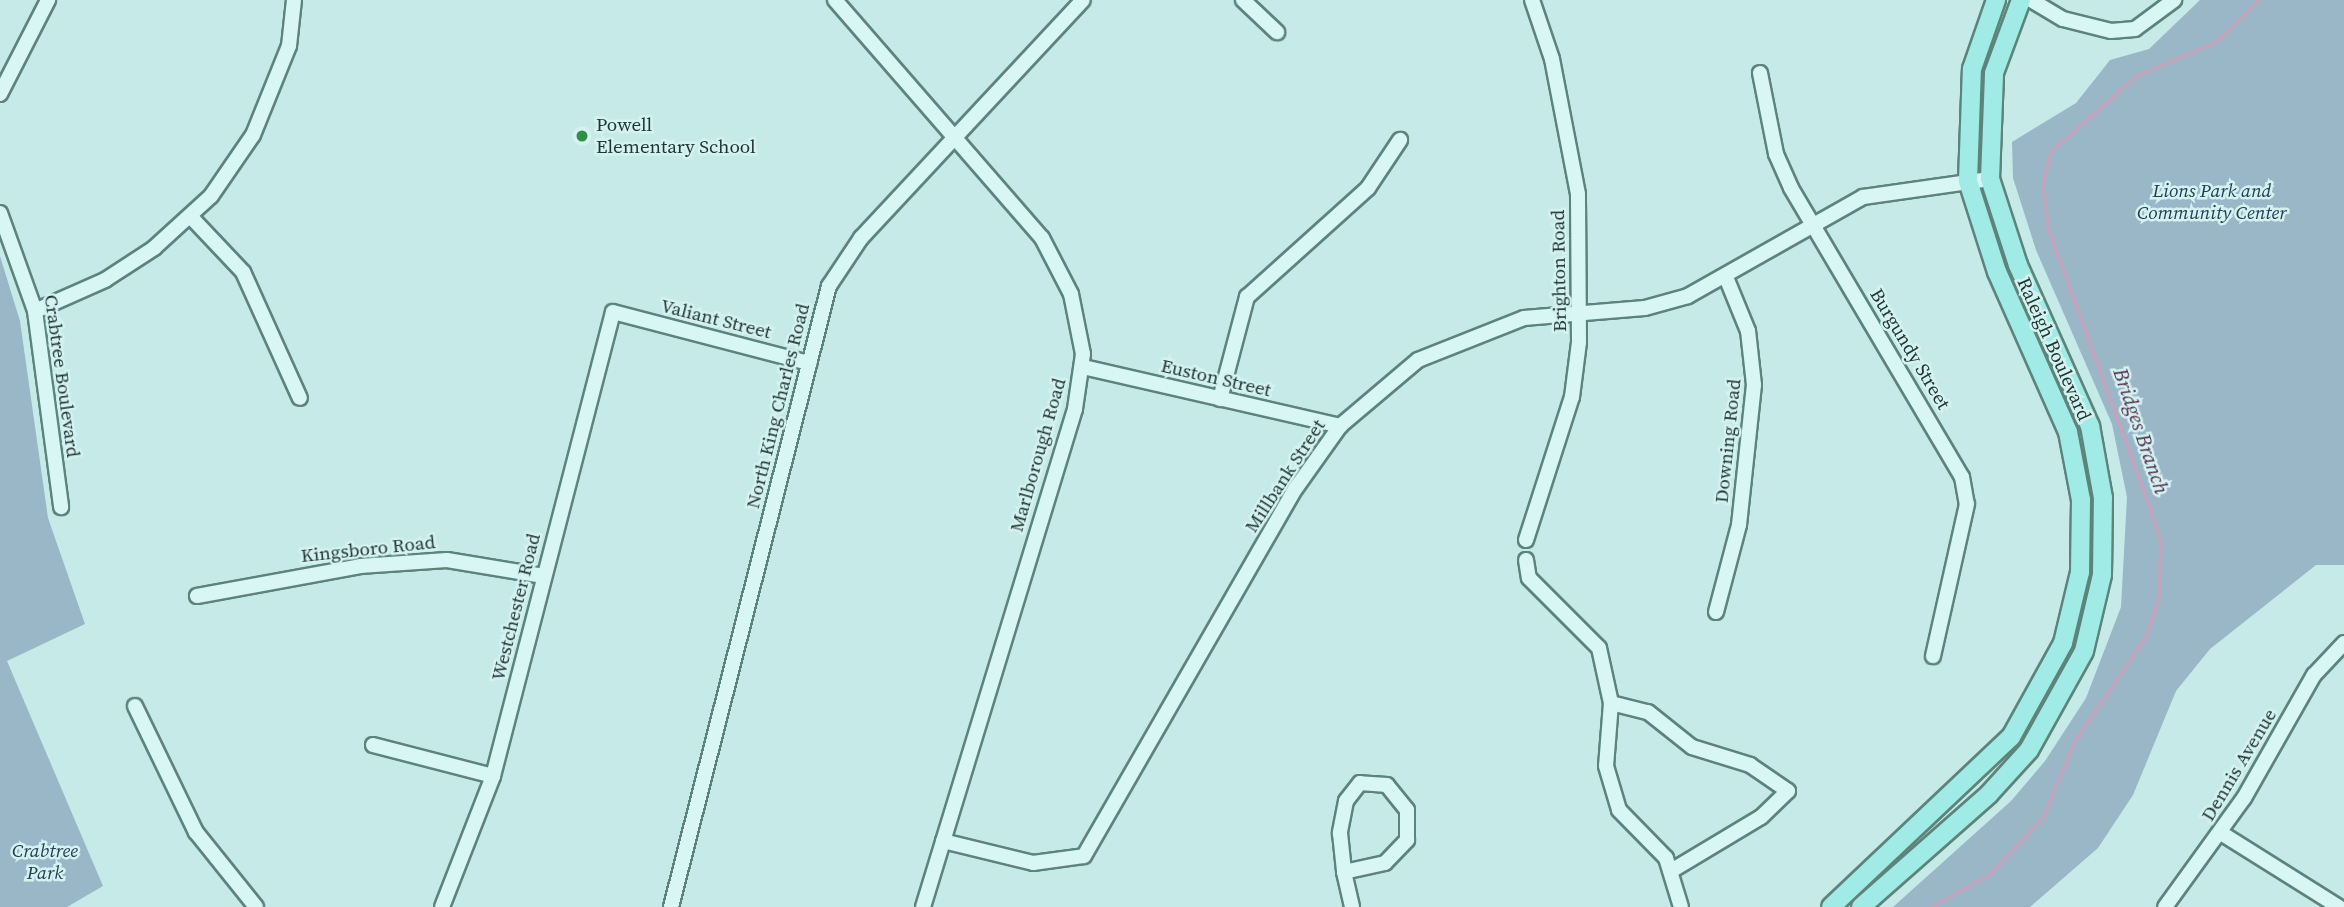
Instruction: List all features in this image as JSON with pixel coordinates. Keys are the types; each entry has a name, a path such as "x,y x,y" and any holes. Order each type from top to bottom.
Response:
{"main road":[{"name":"Raleigh Boulevard","path":"1831,907 2011,737 2049,677 2078,583 2081,500 2068,432 1993,262 1968,181 1972,69 1996,0"},
{"name":"Raleigh Boulevard","path":"1861,907 1989,794 2029,750 2084,651 2102,575 2103,498 2090,426 2014,255 1990,178 1994,73 2021,0"}],"street":[{"path":"0,94 48,0"},
{"path":"35,311 105,280 191,217 253,135 289,46 294,0"},
{"name":"Marlborough Road","path":"835,0 957,138 1063,270 1078,317 1083,367 923,907"},
{"name":"North King Charles Road","path":"671,907 829,286 860,238 957,138 1083,0"},
{"path":"1243,0 1277,32"},
{"name":"Brighton Road","path":"1526,540 1572,397 1580,314 1576,183 1552,59 1532,0"},
{"path":"2031,0 2075,24 2111,31 2135,29 2174,0"},
{"name":"Burgundy Street","path":"1760,73 1776,154 1962,477 1967,504 1933,656"},
{"path":"1220,399 1247,297 1367,188 1400,140"},
{"name":"Millbank Street","path":"943,841 1033,863 1084,856 1296,488 1340,426 1391,378 1444,347 1524,318 1645,308 1726,277 1813,222 1863,197 1990,178"},
{"name":"Crabtree Boulevard","path":"0,213 35,311 61,507"},
{"path":"191,217 243,272 300,398"},
{"name":"Downing Road","path":"1716,612 1739,525 1754,385 1748,331 1726,277"},
{"name":"Valiant Street","path":"613,313 809,363"},
{"name":"Westchester Road","path":"442,907 493,776 613,313"},
{"name":"Euston Street","path":"1083,367 1340,426"},
{"name":"Kingsboro Road","path":"197,596 360,566 447,560 544,576"},
{"path":"1525,560 1529,578 1599,648 1611,703 1606,766 1619,810 1671,871 1681,907"},
{"name":"Dennis Avenue","path":"2165,907 2221,833 2314,675 2344,643"},
{"path":"1611,703 1648,712 1692,747 1751,765 1788,791 1760,817 1671,871"},
{"path":"135,706 196,832 256,907"},
{"path":"373,745 493,776"},
{"path":"1344,872 1385,863 1407,840 1407,810 1387,785 1360,782 1346,801 1340,833 1344,872 1352,907"},
{"path":"2221,833 2340,907"}],"green space":[{"name":"Lions Park and Community Center","path":"2200,0 2344,0 2344,565 2316,565 2210,649 2176,691 2133,795 2098,848 2030,907 1893,907 2011,801 2045,761 2086,698 2121,607 2127,497 2112,424 2036,250 2013,178 2012,142 2076,103 2110,60 2149,49"},
{"name":"Crabtree Park","path":"0,256 20,321 48,518 85,624 7,661 103,886 67,907 0,907"}],"waterway":[{"name":"Bridges Branch","path":"1932,907 1990,875 2043,818 2075,742 2146,637 2159,599 2161,544 2048,228 2043,184 2051,152 2137,76 2217,42 2260,0"}],"place":[{"name":"Powell Elementary School","path":"582,136"}]}
